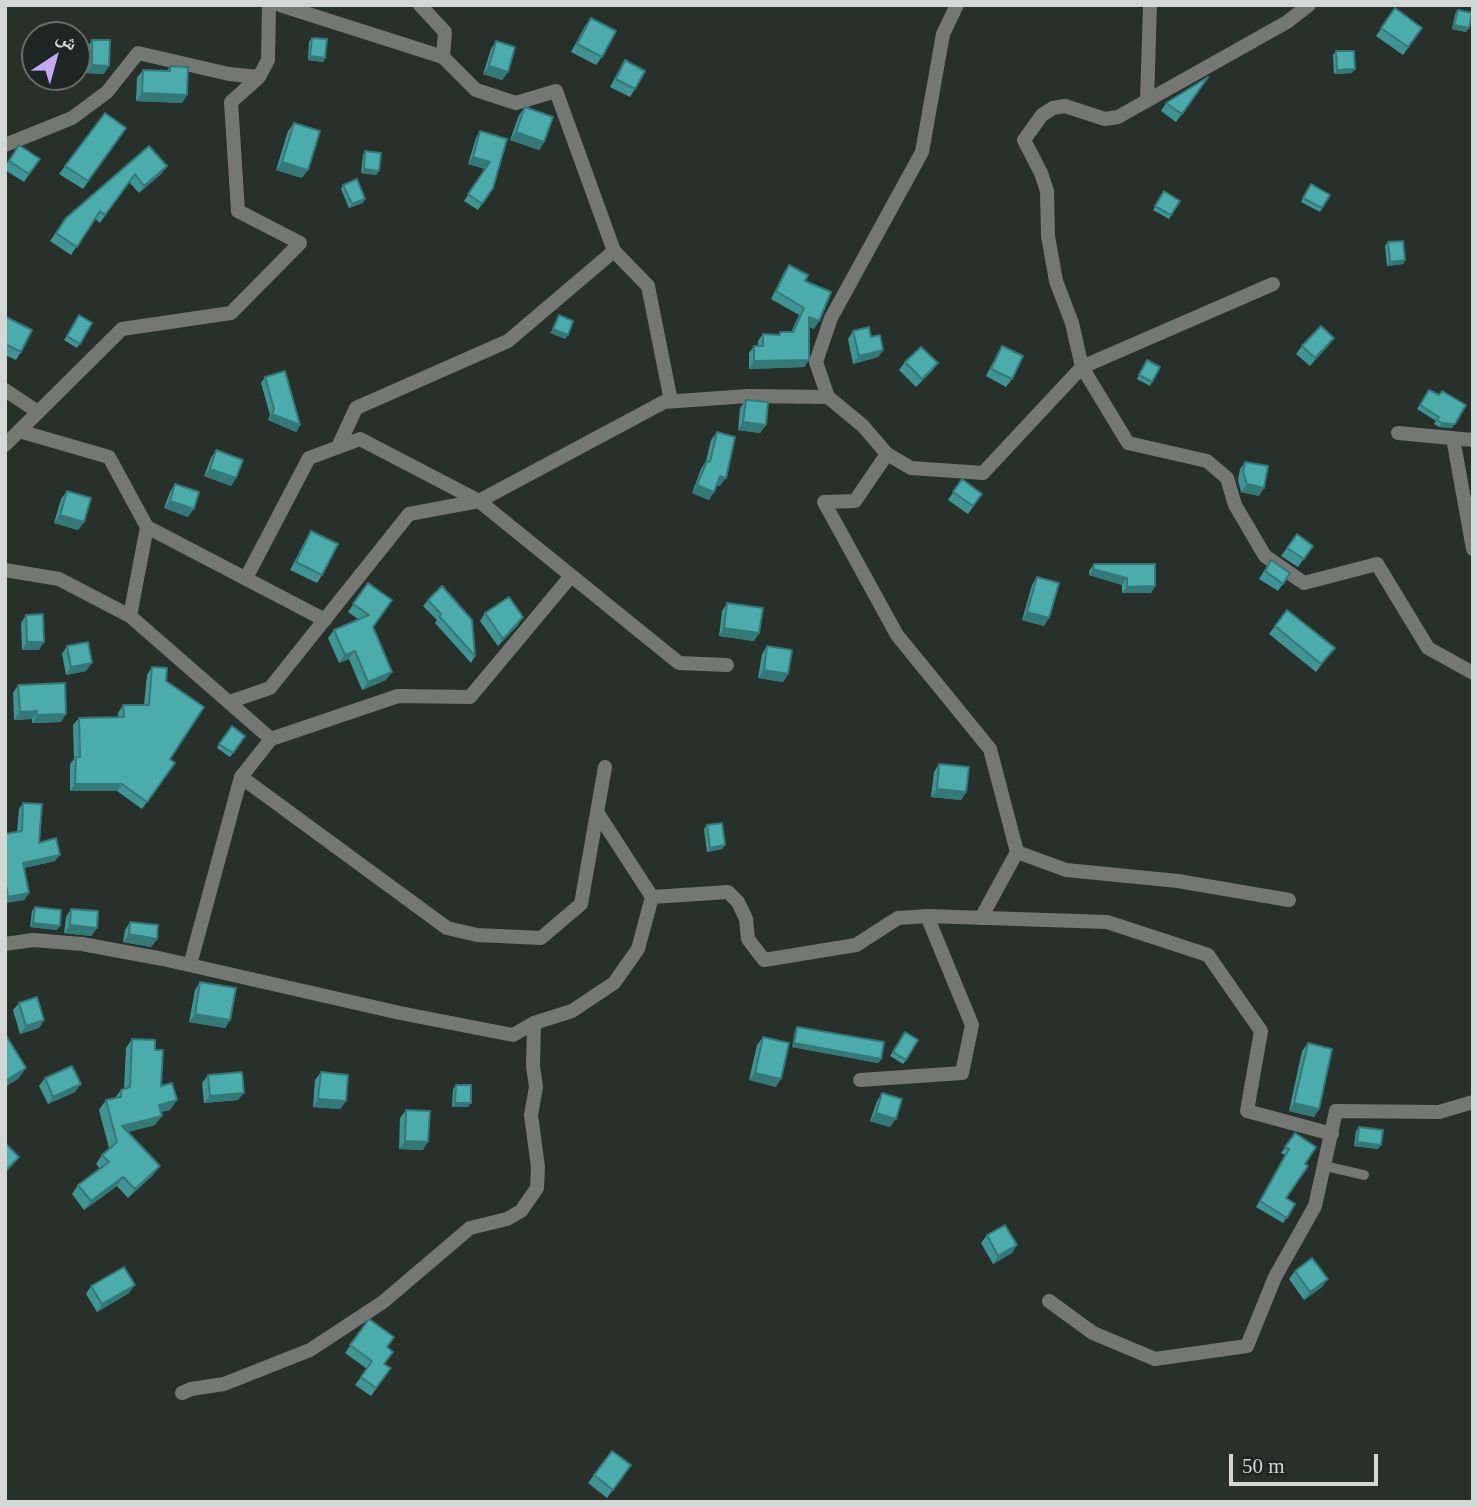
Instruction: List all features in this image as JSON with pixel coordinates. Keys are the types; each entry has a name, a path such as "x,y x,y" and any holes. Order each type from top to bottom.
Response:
{"street":[{"path":"5,445 122,330 231,313 300,243 238,211 231,102 259,77 268,60 269,5"},
{"path":"280,5 443,57 476,90 516,103 556,91 614,251 648,286 671,401"},
{"path":"420,5 445,32 443,57"},
{"path":"957,5 943,34 922,152 831,318 816,362 828,397 863,426 887,454 911,468 983,472 1082,367 1273,284"},
{"path":"1147,101 1150,5"},
{"path":"1309,5 1287,22 1118,117 1105,119 1065,106 1053,108 1042,115 1024,141 1047,191 1048,236 1056,281 1072,323 1082,367 1128,443 1207,461 1227,478 1235,505 1265,556 1304,583 1377,564 1428,648 1473,673"},
{"path":"5,145 72,118 107,92 138,53 229,74 259,77"},
{"path":"338,447 356,408 508,341 614,251"},
{"path":"5,390 38,412"},
{"path":"229,702 270,688 409,514 478,501 664,402 748,396 828,397"},
{"path":"19,431 109,457 147,527 325,620"},
{"path":"1398,433 1473,440"},
{"path":"1453,438 1473,549"},
{"path":"246,578 309,458 360,439 478,501 679,663 727,665"},
{"path":"887,454 855,502 824,502 897,635 990,749 1017,852 981,918"},
{"path":"130,615 147,527"},
{"path":"5,570 59,579 130,615 271,739"},
{"path":"190,965 241,777 271,739 398,696 470,697 571,576"},
{"path":"241,777 447,928 477,935 541,938 581,904 605,767"},
{"path":"5,944 33,940 82,944 513,1035 534,1023 572,1011 614,983 638,949 652,897 597,812"},
{"path":"1017,852 1066,870 1178,881 1289,900"},
{"path":"652,897 728,892 738,902 746,919 748,939 764,960 856,944 898,918 927,916 1107,922 1208,955 1261,1031 1247,1111 1332,1134"},
{"path":"860,1080 962,1073 972,1024 927,916"},
{"path":"182,1393 224,1384 310,1350 383,1302 470,1228 508,1219 521,1211 537,1188 538,1167 531,1115 536,1087 533,1066 534,1023"},
{"path":"1049,1301 1093,1333 1155,1359 1247,1346 1275,1277 1315,1206 1336,1111 1438,1112 1473,1102"}],"lane":[{"path":"1325,1166 1364,1175"}],"building":[{"path":"1395,8 1422,28 1408,47 1381,28"},
{"path":"1458,10 1472,13 1469,28 1454,25"},
{"path":"591,18 616,31 602,57 577,44"},
{"path":"312,38 327,39 325,58 310,56"},
{"path":"92,40 110,40 109,66 92,65"},
{"path":"496,41 515,47 508,72 489,66"},
{"path":"1336,51 1354,51 1355,69 1337,70"},
{"path":"625,60 645,71 635,89 616,79"},
{"path":"170,66 188,67 187,95 142,93 143,70 170,71"},
{"path":"1208,77 1182,114 1166,103"},
{"path":"525,107 553,117 544,142 516,132"},
{"path":"105,113 126,128 88,181 65,166"},
{"path":"294,123 320,131 308,170 282,162"},
{"path":"480,131 507,139 493,188 482,204 468,194 490,162 473,157"},
{"path":"19,145 40,159 29,174 9,161"},
{"path":"149,146 167,166 144,186 135,174 105,215 100,211 77,247 56,233 66,218"},
{"path":"365,151 381,153 379,171 364,169"},
{"path":"357,179 365,199 352,204 343,185"},
{"path":"1311,184 1330,195 1322,208 1303,198"},
{"path":"1164,191 1180,201 1171,215 1155,206"},
{"path":"1403,241 1405,260 1390,262 1388,242"},
{"path":"789,265 808,275 805,281 831,292 819,321 809,317 809,360 754,361 754,346 763,346 763,334 780,335 780,332 793,332 804,308 776,291"},
{"path":"79,315 92,323 80,344 67,336"},
{"path":"559,315 573,321 568,335 553,329"},
{"path":"6,317 32,330 21,352 5,344"},
{"path":"1321,326 1334,338 1315,358 1302,346"},
{"path":"869,327 871,337 880,335 883,350 859,356 853,331"},
{"path":"1002,346 1023,356 1012,379 991,369"},
{"path":"921,347 938,363 922,379 905,362"},
{"path":"1147,360 1160,367 1152,382 1139,375"},
{"path":"285,371 300,425 272,414 274,409 265,377"},
{"path":"1429,390 1439,395 1442,391 1466,405 1455,424 1442,423 1437,420 1439,417 1420,405"},
{"path":"746,400 768,402 766,425 743,422"},
{"path":"717,432 735,437 726,478 720,476 714,492 697,485 707,461 710,462"},
{"path":"216,450 243,460 236,478 210,469"},
{"path":"1245,462 1268,466 1264,488 1247,484 1243,472"},
{"path":"962,479 982,494 973,506 953,492"},
{"path":"175,484 199,492 194,509 170,501"},
{"path":"67,491 91,498 84,522 60,515"},
{"path":"311,531 338,544 322,575 296,562"},
{"path":"1297,534 1313,546 1304,559 1287,548"},
{"path":"1271,560 1290,573 1283,584 1265,571"},
{"path":"1094,564 1155,564 1155,586 1127,587 1127,578 1093,569"},
{"path":"1037,577 1059,583 1049,618 1027,612"},
{"path":"368,583 392,600 373,627 392,672 368,682 355,651 345,655 334,630 369,615 353,604"},
{"path":"442,586 472,620 475,656 428,600"},
{"path":"509,597 523,617 503,639 485,613"},
{"path":"727,603 763,608 759,633 724,628"},
{"path":"1287,610 1335,648 1321,664 1275,626"},
{"path":"43,614 44,642 27,642 26,615"},
{"path":"88,642 92,663 71,667 67,646"},
{"path":"767,646 792,650 788,674 764,670"},
{"path":"152,667 167,668 166,681 204,707 170,759 175,763 147,802 122,784 75,784 76,757 80,757 79,718 124,717 123,705 149,705"},
{"path":"65,683 66,714 37,715 37,711 20,712 18,685"},
{"path":"232,726 245,736 233,753 219,744"},
{"path":"939,764 969,767 966,792 937,789"},
{"path":"23,803 42,804 39,843 56,838 60,855 23,863 29,893 8,897 5,879 5,834 22,831"},
{"path":"722,823 725,845 710,848 707,825"},
{"path":"35,907 61,910 60,926 33,923"},
{"path":"71,909 98,911 97,928 70,925"},
{"path":"130,922 158,925 157,939 129,934"},
{"path":"200,982 236,988 230,1020 195,1014"},
{"path":"37,997 44,1020 26,1026 19,1003"},
{"path":"797,1027 884,1042 881,1059 794,1043"},
{"path":"905,1032 918,1040 906,1060 893,1052"},
{"path":"5,1034 26,1068 5,1081"},
{"path":"763,1037 789,1043 781,1079 755,1073"},
{"path":"132,1039 155,1040 155,1050 163,1050 161,1086 172,1083 177,1100 159,1105 162,1116 122,1126 160,1166 135,1189 123,1177 91,1201 78,1185 109,1162 102,1155 117,1142 106,1100 121,1097 121,1090 130,1087"},
{"path":"1308,1043 1332,1049 1319,1109 1294,1103"},
{"path":"72,1066 81,1084 53,1097 45,1078"},
{"path":"242,1072 244,1093 210,1096 208,1075"},
{"path":"321,1072 348,1075 346,1101 318,1099"},
{"path":"456,1085 471,1085 471,1103 455,1103"},
{"path":"882,1093 902,1099 896,1119 876,1113"},
{"path":"406,1110 430,1111 428,1142 405,1141"},
{"path":"1359,1127 1383,1130 1381,1145 1357,1142"},
{"path":"1295,1133 1316,1147 1305,1164 1308,1166 1286,1198 1295,1204 1287,1218 1260,1201 1289,1149 1285,1147"},
{"path":"5,1143 19,1157 6,1170 5,1169"},
{"path":"1005,1225 1017,1245 998,1256 987,1235"},
{"path":"1312,1258 1328,1279 1310,1292 1295,1271"},
{"path":"124,1267 135,1285 102,1304 91,1286"},
{"path":"369,1319 394,1337 387,1347 393,1352 384,1364 391,1368 376,1388 361,1377 372,1361 350,1345"},
{"path":"612,1451 631,1465 613,1490 594,1475"}]}
